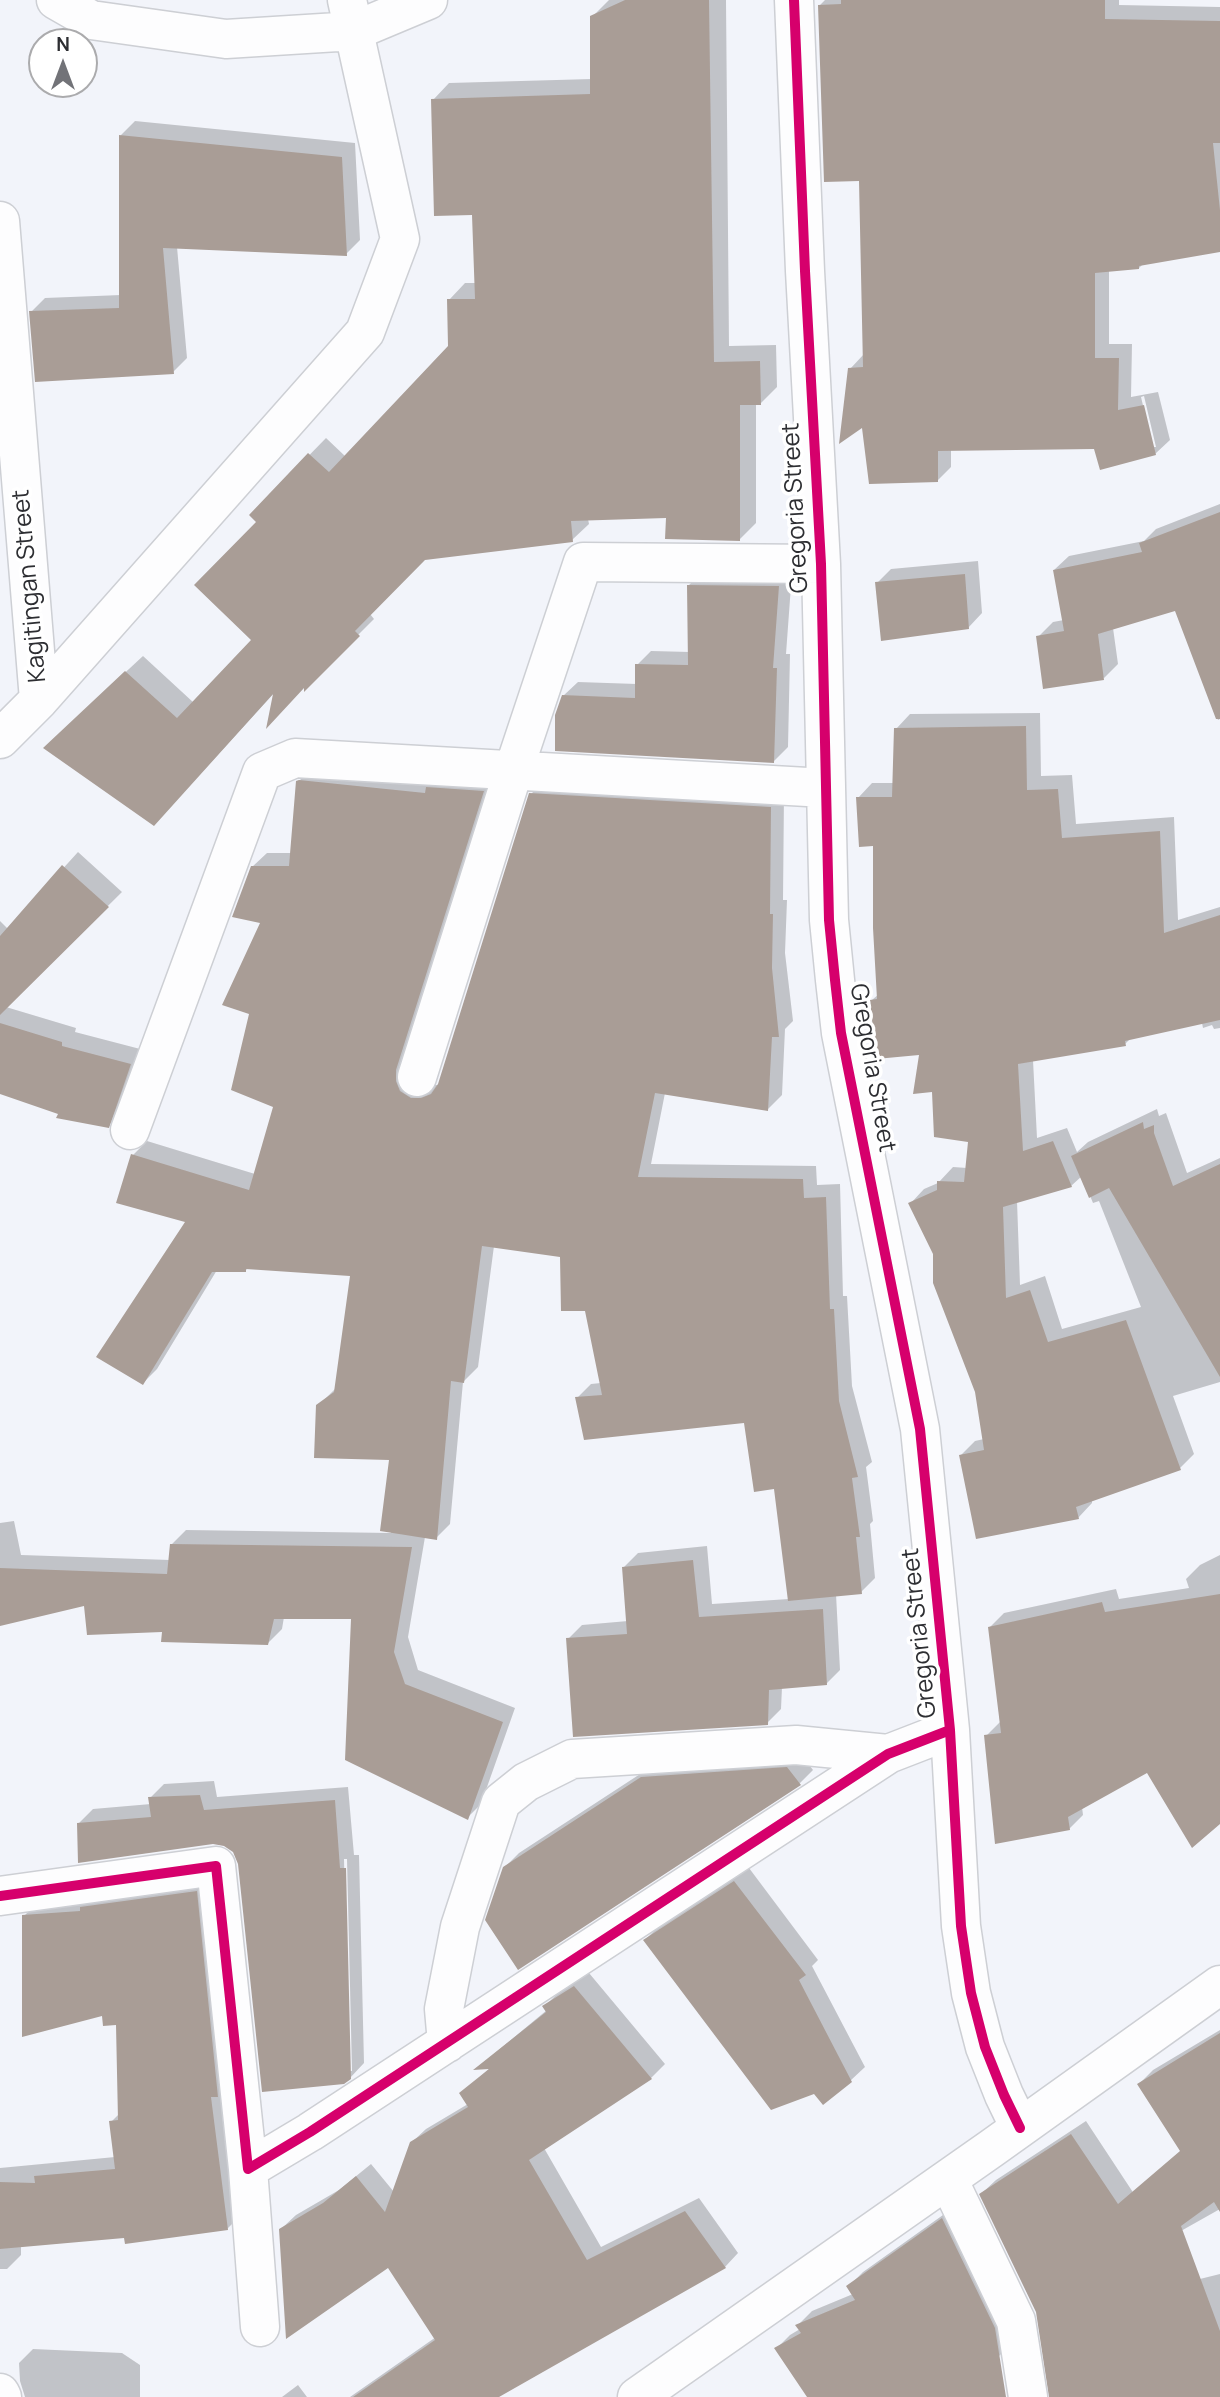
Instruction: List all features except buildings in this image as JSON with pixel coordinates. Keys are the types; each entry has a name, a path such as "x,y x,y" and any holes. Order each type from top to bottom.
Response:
{"street":[{"path":"56,0 91,20 226,39 428,0"},
{"name":"Gregoria Street","path":"794,0 821,564 830,920 841,1033 920,1429 950,1730 961,1927 971,1993 985,2047 1020,2128"},
{"path":"0,739 39,700 365,332 400,239 350,15"},
{"name":"Kagitingan Street","path":"0,220 39,700"},
{"path":"417,1077 513,772 583,562 821,564"},
{"path":"130,1130 262,772 295,758 825,788"},
{"path":"248,2169 310,2132 888,1754 950,1730"},
{"path":"447,2043 444,2010 460,1927 501,1802 526,1782 572,1759 796,1745 888,1754"},
{"path":"2,1888 216,1866 248,2169 260,2328"},
{"path":"637,2397 1220,1985"},
{"path":"948,2179 1016,2321 1028,2397"}],"cycle path":[{"path":"794,0 821,564 829,920 835,980 841,1033 920,1429 950,1730 961,1926 971,1993 985,2047 1020,2128"},
{"path":"0,1896 216,1866 248,2169 310,2132 888,1754 950,1730"}]}
